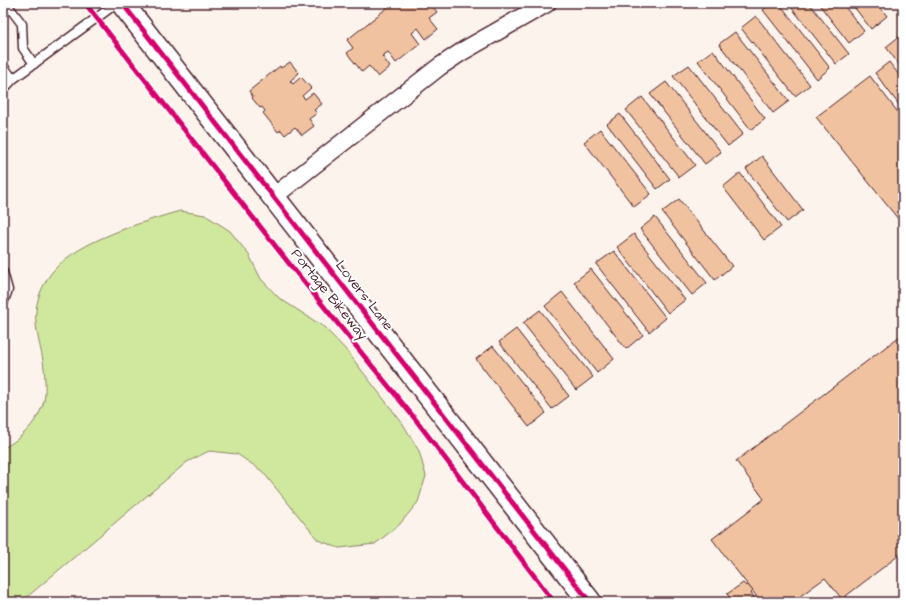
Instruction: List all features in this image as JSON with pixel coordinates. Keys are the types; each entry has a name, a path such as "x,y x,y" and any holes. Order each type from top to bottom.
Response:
{"street":[{"name":"Lovers Lane","path":"122,3 590,602"},
{"path":"273,197 439,67 463,51 547,3"}],"lane":[{"path":"6,3 22,24 22,48 34,64"},
{"path":"3,90 13,79 117,3"},
{"path":"3,66 13,79"},
{"path":"3,272 8,290 3,303"}],"green space":[{"path":"180,211 205,215 230,231 249,255 261,279 279,298 324,327 346,350 403,424 419,451 426,476 418,502 399,525 375,544 339,548 318,540 262,471 237,454 209,451 187,462 21,602 3,602 3,448 23,435 34,422 42,408 44,401 45,389 43,361 37,333 36,318 38,300 42,289 54,270 79,250 95,241 131,226"}],"building":[{"path":"393,3 430,3 437,12 429,18 438,29 426,39 418,28 412,33 420,44 396,63 388,52 382,56 390,67 378,77 369,66 362,72 347,53 353,48 347,40"},
{"path":"771,3 779,3 830,68 817,79 763,10"},
{"path":"788,3 809,3 849,54 836,64"},
{"path":"818,3 842,3 864,31 849,43"},
{"path":"851,3 877,3 887,16 871,29"},
{"path":"756,16 810,85 795,96 741,28"},
{"path":"735,32 789,101 773,113 719,44"},
{"path":"901,35 903,38 903,70 886,47"},
{"path":"713,50 765,119 751,130 698,61"},
{"path":"290,62 299,73 290,81 293,84 301,77 311,88 302,96 305,99 313,93 322,104 314,110 317,113 309,119 314,126 302,135 295,127 285,135 281,130 278,132 263,113 265,111 262,107 260,108 252,98 253,97 249,91 280,66 281,68"},
{"path":"889,62 903,80 903,110 875,73"},
{"path":"689,65 743,134 728,146 673,76"},
{"path":"870,76 903,119 903,225 816,117"},
{"path":"666,82 721,152 705,164 650,94"},
{"path":"642,97 695,165 679,177 626,110"},
{"path":"620,114 670,179 657,189 607,124"},
{"path":"600,129 651,194 634,207 584,142"},
{"path":"762,156 803,210 787,222 746,169"},
{"path":"740,173 781,227 764,240 723,187"},
{"path":"679,199 732,266 715,280 662,212"},
{"path":"655,217 707,283 692,295 640,229"},
{"path":"634,234 685,300 668,313 617,247"},
{"path":"614,251 666,318 649,332 596,264"},
{"path":"591,269 643,335 626,349 574,282"},
{"path":"562,292 614,359 597,373 545,306"},
{"path":"540,310 593,377 576,390 523,323"},
{"path":"3,326 7,332 3,335"},
{"path":"516,329 569,396 552,409 499,342"},
{"path":"900,336 903,340 903,552 842,599 825,578 792,602 761,602 712,539 764,499 736,461"},
{"path":"493,346 546,413 529,427 476,359"},
{"path":"743,583 746,586 747,584 753,591 751,593 757,602 733,602 727,594"}],"cycle path":[{"name":"Portage Bikeway","path":"85,3 291,266 416,420 554,602"},
{"name":"Portage Bikeway","path":"122,3 590,602"}]}
